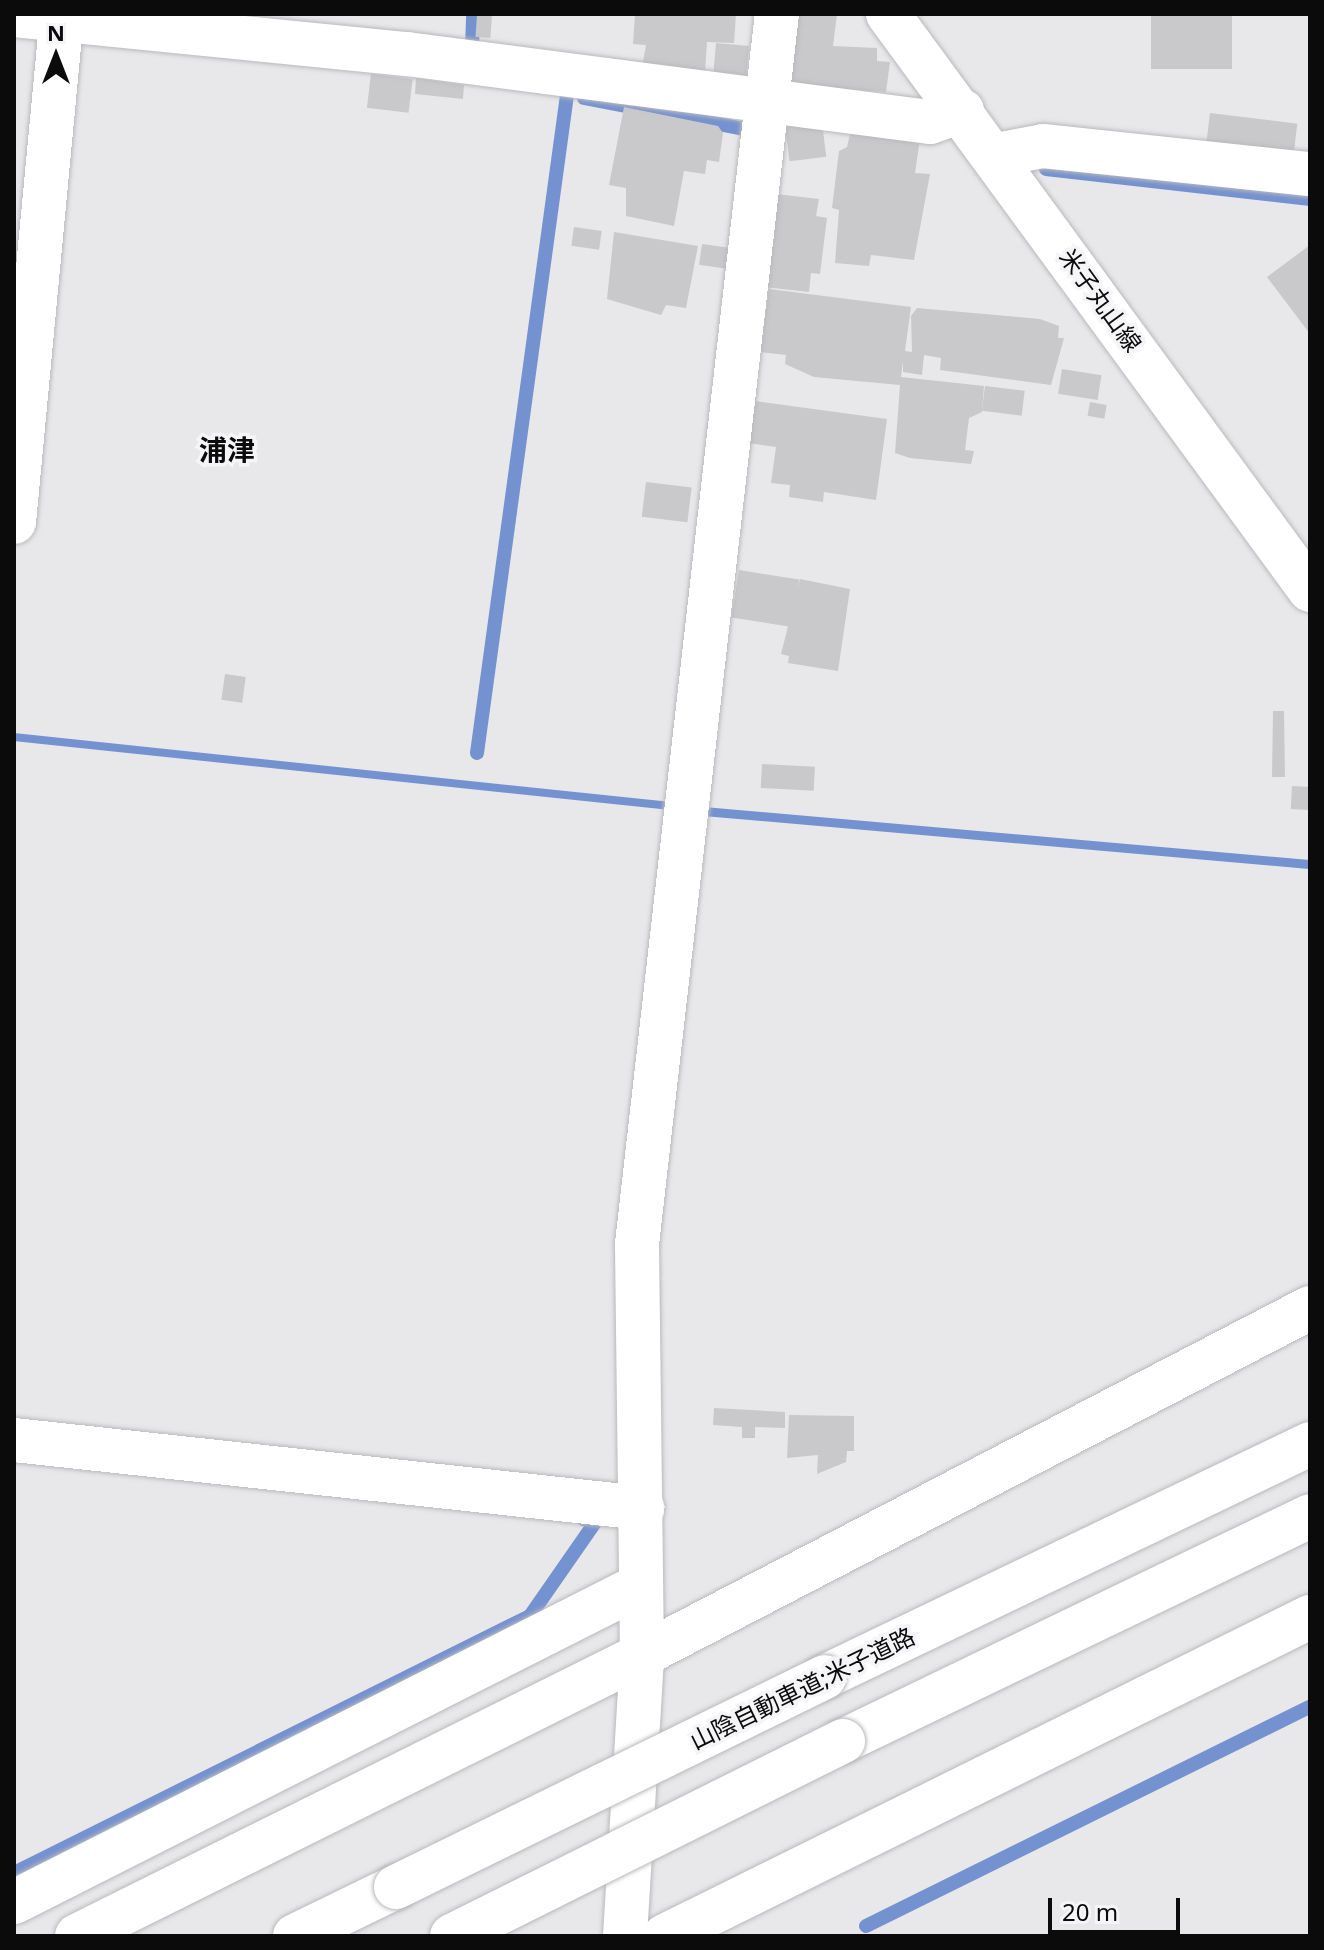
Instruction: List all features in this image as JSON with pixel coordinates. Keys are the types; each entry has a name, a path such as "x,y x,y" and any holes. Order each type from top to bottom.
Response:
{"main road":[{"path":"625,1936 642,1655 637,1587 642,1508 637,1244 777,14"},
{"name":"米子丸山線","path":"888,14 996,155 1310,590"},
{"path":"14,15 62,17 407,54 930,122 962,111"},
{"path":"14,522 62,17"},
{"path":"996,155 1043,146 1310,174"},
{"path":"77,1936 642,1655 1310,1308"},
{"path":"14,1440 642,1508"},
{"name":"山陰自動車道;米子道路","path":"295,1936 1310,1444"},
{"path":"452,1936 843,1741 1310,1516"},
{"path":"14,1902 637,1587"},
{"path":"665,1936 1310,1617"}],"water":[{"path":"14,733 678,803 678,811 14,741"},
{"path":"704,807 1310,860 1309,869 703,816"}],"building":[{"path":"635,14 736,14 734,43 707,42 705,72 642,67 646,45 633,44"},
{"path":"793,14 837,14 833,46 877,48 877,61 890,62 886,92 789,85"},
{"path":"1151,14 1232,14 1232,69 1151,69"},
{"path":"477,15 492,16 490,38 475,37"},
{"path":"716,43 749,46 746,79 713,76"},
{"path":"371,74 413,79 409,113 367,108"},
{"path":"416,78 464,85 463,99 415,94"},
{"path":"624,107 718,126 723,133 719,162 707,160 705,174 684,171 674,226 626,216 626,188 609,185"},
{"path":"1210,113 1297,124 1294,154 1206,144"},
{"path":"822,122 826,157 790,161 785,127"},
{"path":"851,130 920,139 915,173 930,174 914,260 871,255 869,266 835,263 839,210 832,208 839,151 847,147"},
{"path":"776,194 819,199 816,216 827,218 820,274 811,273 809,292 764,287"},
{"path":"574,227 602,231 599,250 571,246"},
{"path":"614,232 698,246 686,308 666,305 661,315 607,299"},
{"path":"702,244 737,249 734,270 699,265"},
{"path":"1310,245 1310,334 1267,277"},
{"path":"769,289 911,307 905,351 912,352 911,316 917,308 1040,319 1059,326 1058,338 1064,338 1051,385 940,370 941,358 924,355 922,375 903,372 903,361 901,377 984,386 982,412 969,418 965,450 974,451 971,464 910,458 895,453 900,385 814,377 785,364 786,355 760,352"},
{"path":"1062,369 1102,375 1098,400 1058,394"},
{"path":"985,386 1025,391 1022,416 982,411"},
{"path":"754,401 887,419 876,500 824,492 823,502 789,497 790,485 771,483 776,447 747,443"},
{"path":"1090,402 1107,405 1104,419 1088,416"},
{"path":"646,482 692,488 687,522 642,517"},
{"path":"739,570 799,580 792,627 731,617"},
{"path":"800,579 850,589 838,671 788,663 789,656 781,654"},
{"path":"225,674 246,677 242,703 221,700"},
{"path":"1273,711 1284,711 1285,777 1272,777"},
{"path":"762,764 815,767 814,791 761,788"},
{"path":"1292,786 1310,787 1309,810 1291,809"},
{"path":"714,1408 785,1412 785,1428 755,1427 755,1438 742,1438 742,1427 713,1425"},
{"path":"789,1415 854,1416 854,1451 847,1451 846,1462 817,1474 818,1455 787,1458"}],"waterway":[{"path":"472,48 473,14"},
{"path":"477,753 567,95"},
{"path":"584,98 745,129"},
{"path":"1046,169 1310,199"},
{"path":"14,1873 530,1616 596,1521 583,1519"},
{"path":"866,1926 1310,1707"}],"district":[{"name":"浦津","path":"227,449"}]}
